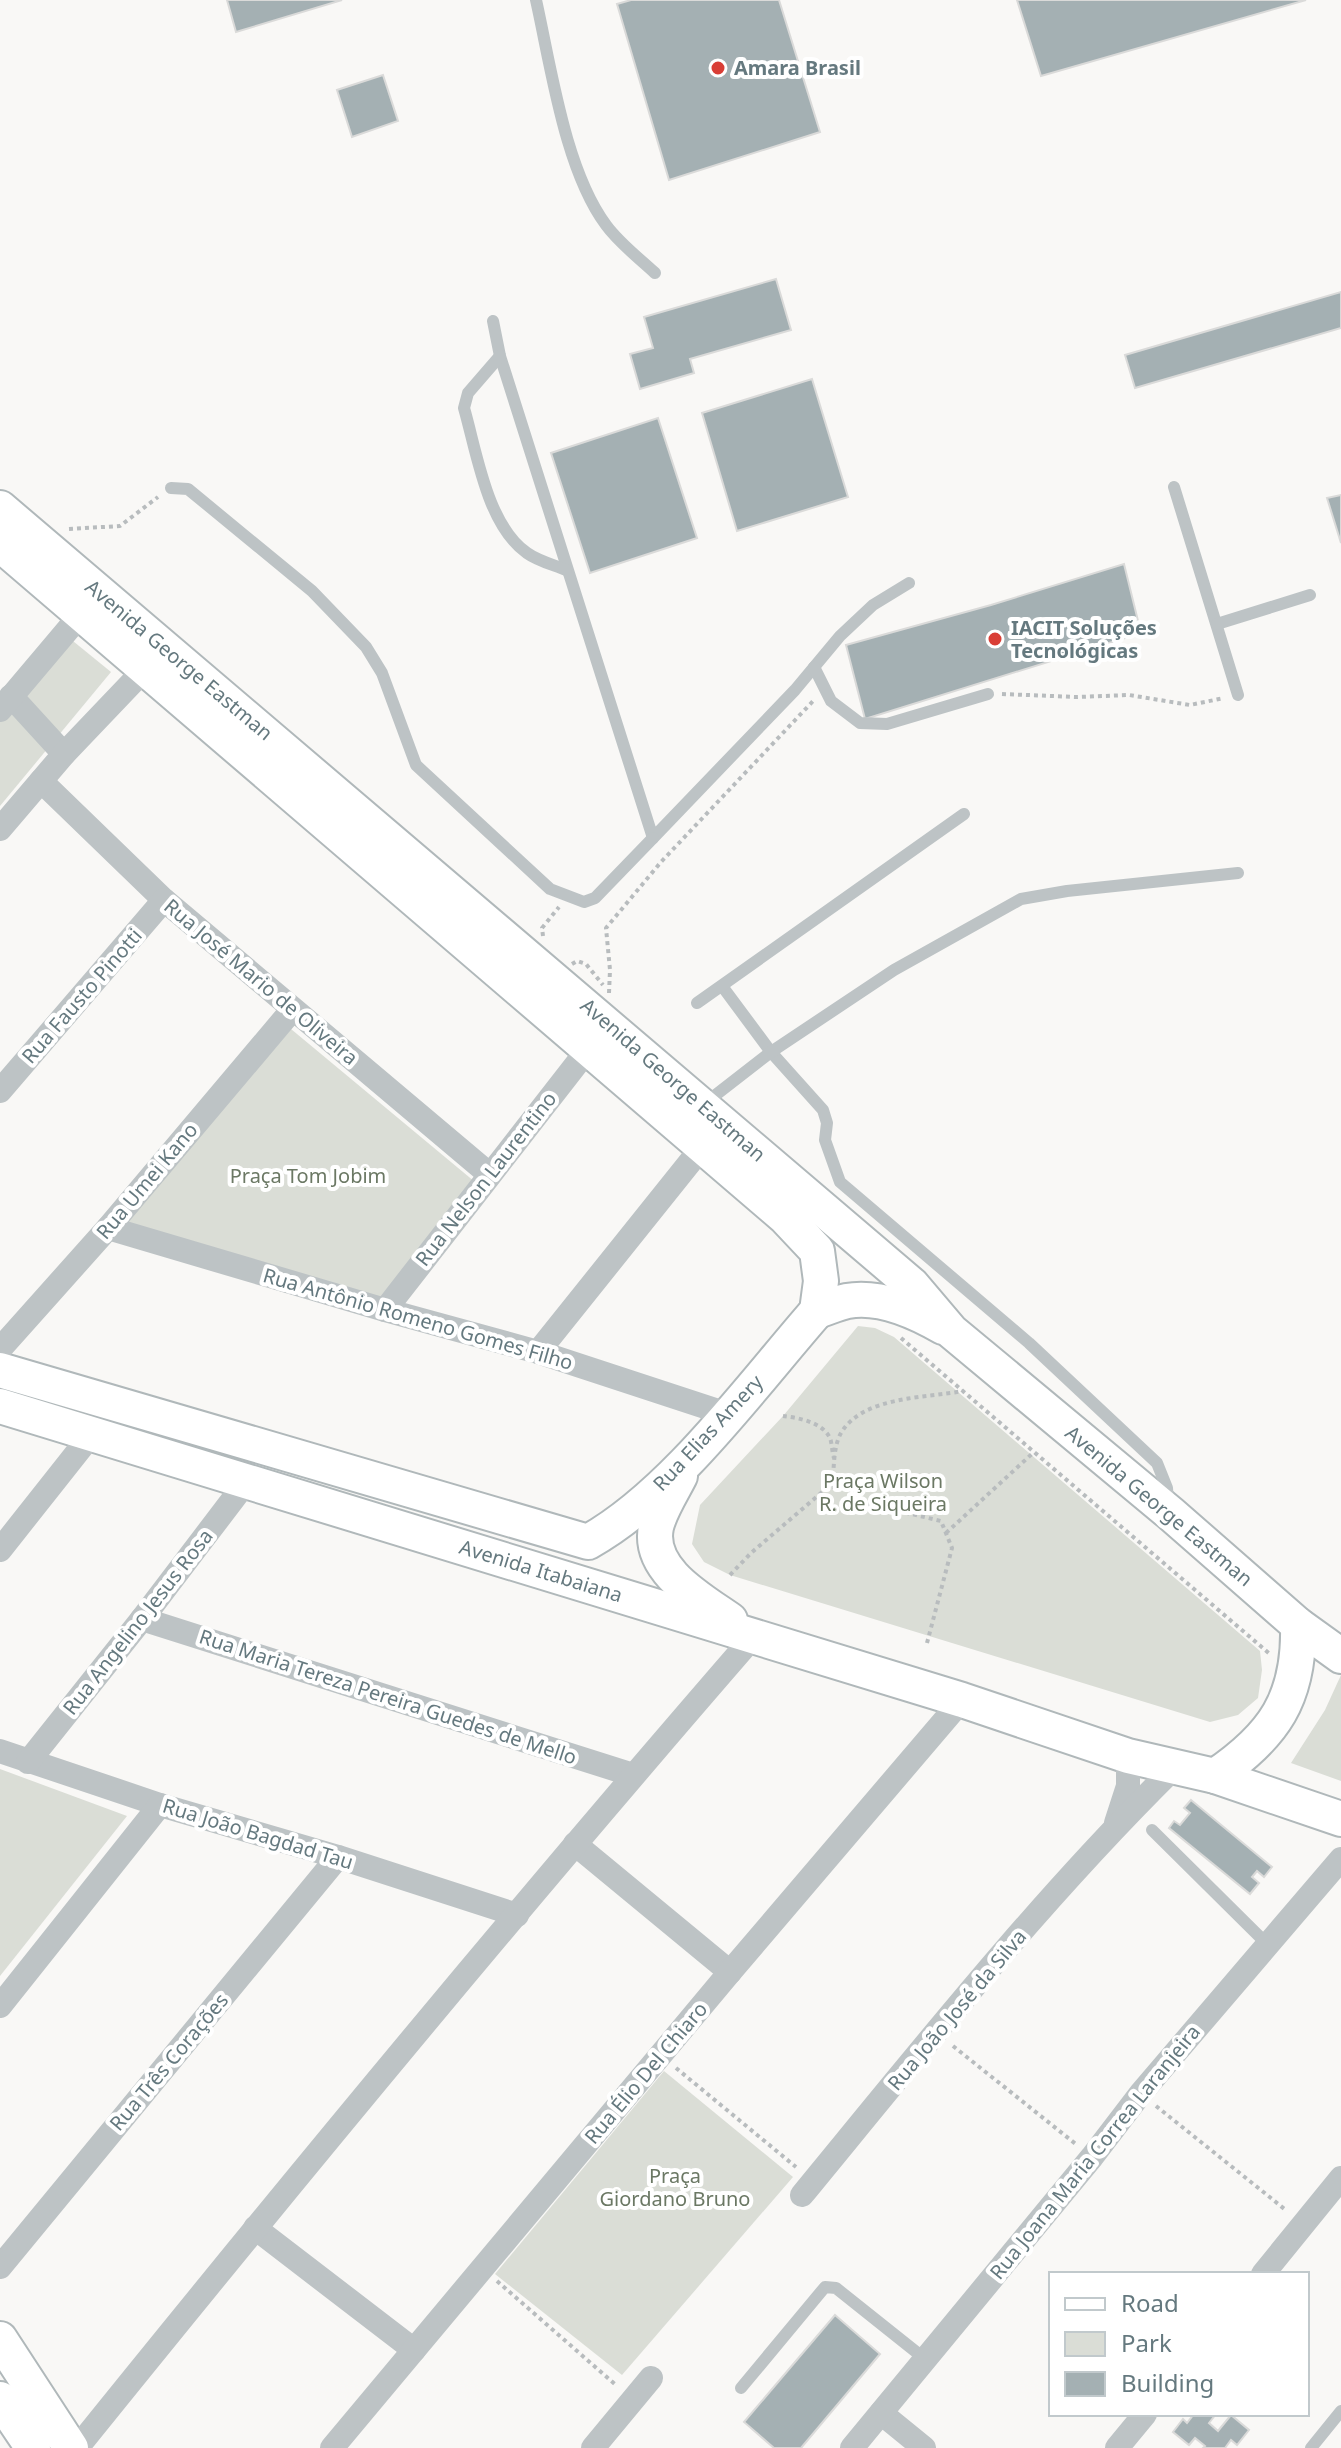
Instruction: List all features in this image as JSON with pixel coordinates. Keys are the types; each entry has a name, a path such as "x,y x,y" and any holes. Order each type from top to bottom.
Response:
{"main road":[{"name":"Avenida George Eastman","path":"0,508 912,1285 951,1331 1170,1513 1298,1625 1341,1656"},
{"name":"Avenida George Eastman","path":"0,544 785,1217 817,1251 821,1281 817,1311"},
{"path":"817,1311 848,1301 870,1300 921,1315 951,1331"},
{"name":"Rua Elias Amery","path":"588,1542 616,1526 686,1461 817,1311"},
{"name":"Avenida Itabaiana","path":"0,1370 588,1542"},
{"name":"Avenida Itabaiana","path":"0,1406 962,1700 1128,1756"},
{"path":"686,1461 656,1526 654,1549 668,1570 696,1596 754,1636"},
{"path":"1215,1776 1245,1756 1283,1708 1297,1667 1298,1625"},
{"path":"1128,1756 1215,1776 1341,1819"},
{"path":"0,2339 74,2448"},
{"path":"0,2399 33,2448"}],"street":[{"path":"64,754 6,703 82,613"},
{"path":"0,829 64,754 146,668"},
{"name":"Rua José Mario de Oliveira","path":"41,781 164,900 489,1174"},
{"name":"Rua Fausto Pinotti","path":"0,1091 164,900"},
{"name":"Rua Umei Kano","path":"0,1349 108,1228 292,1010"},
{"name":"Rua Nelson Laurentino","path":"385,1310 589,1048"},
{"path":"538,1352 703,1146"},
{"name":"Rua Antônio Romeno Gomes Filho","path":"108,1228 538,1352 727,1414"},
{"path":"0,1550 91,1435"},
{"name":"Rua Angelino Jesus Rosa","path":"28,1762 247,1481"},
{"name":"Rua Maria Tereza Pereira Guedes de Mello","path":"142,1619 633,1775"},
{"path":"74,2448 575,1844 754,1636"},
{"name":"Rua Élio Del Chiaro","path":"332,2448 962,1700"},
{"name":"Rua João Bagdad Tau","path":"0,1751 160,1805 338,1857 517,1915"},
{"name":"Rua João José da Silva","path":"1114,1827 1128,1786 1128,1756"},
{"name":"Rua João José da Silva","path":"808,2188 935,2033 1114,1827 1175,1767"},
{"path":"0,2006 160,1805"},
{"path":"575,1844 730,1972"},
{"name":"Rua Três Corações","path":"0,2267 338,1857"},
{"name":"Rua Joana Maria Correa Laranjeira","path":"852,2448 1092,2157 1141,2093 1341,1859"},
{"path":"1265,2272 1341,2178"},
{"path":"255,2228 414,2350"},
{"path":"593,2448 651,2378"},
{"path":"881,2413 924,2448"},
{"path":"1117,2448 1143,2416"}],"lane":[{"path":"536,0 567,134 585,185 606,226 655,273"},
{"path":"493,321 500,356 566,570 653,838"},
{"path":"500,356 468,393 464,408 493,507 507,535 528,554 566,570"},
{"path":"1174,487 1238,695"},
{"path":"171,488 188,489 312,591 366,647 382,673 416,765 550,889 584,902 595,898 653,838 840,636 873,605 909,583"},
{"path":"1217,624 1310,595"},
{"path":"814,667 831,701 860,723 887,724 988,694"},
{"path":"697,1003 964,814"},
{"path":"703,1105 771,1052 894,970 1021,899 1067,891 1238,873"},
{"path":"722,986 771,1052 823,1110 827,1123 825,1140 840,1182 1029,1343 1157,1463 1167,1488 1170,1513"},
{"path":"1152,1830 1268,1945"},
{"path":"741,2388 820,2290 831,2286 925,2359"},
{"path":"1311,2448 1341,2411"}],"path":[{"path":"59,523 71,530 120,526 171,488"},
{"path":"609,994 606,928 661,862 825,689"},
{"path":"988,694 1129,695 1190,705 1238,695"},
{"path":"567,966 577,961 586,964 617,1001"},
{"path":"893,1331 1272,1656"},
{"path":"927,1643 952,1548 941,1521 865,1503 833,1477 834,1460 840,1434 860,1414 890,1402 963,1391"},
{"path":"783,1416 798,1418 818,1427 829,1438 834,1460"},
{"path":"946,1533 1034,1452"},
{"path":"730,1575 828,1487 843,1487"},
{"path":"935,2033 1092,2157"},
{"path":"661,2055 808,2188"},
{"path":"1141,2093 1304,2225"},
{"path":"482,2269 634,2400"}],"green space":[{"path":"68,637 111,672 0,806 0,717"},
{"name":"Praça Tom Jobim","path":"291,1029 475,1182 375,1305 122,1228"},
{"name":"Praça Wilson R. de Siqueira","path":"858,1326 875,1328 894,1337 1260,1651 1262,1670 1258,1698 1238,1715 1210,1722 730,1575 704,1562 692,1544 700,1505 783,1416"},
{"path":"1341,1675 1341,1781 1291,1763 1325,1710"},
{"path":"0,1769 127,1816 0,1976"},
{"name":"Praça Giordano Bruno","path":"664,2071 793,2177 622,2375 495,2274"}],"building":[{"path":"227,0 342,0 236,32"},
{"name":"Amara Brasil","path":"631,0 779,0 820,132 669,180 617,4"},
{"path":"1017,0 1306,0 1041,76"},
{"path":"383,75 398,121 352,137 337,90"},
{"path":"776,279 791,330 690,359 694,373 640,389 630,354 653,348 644,317"},
{"path":"1341,292 1341,328 1135,388 1125,355"},
{"path":"812,379 848,497 737,531 702,413"},
{"path":"658,418 697,538 590,573 551,453"},
{"path":"1341,495 1341,543 1327,498"},
{"name":"IACIT Soluções Tecnológicas","path":"1124,564 1141,633 865,719 846,645"},
{"path":"1191,1800 1272,1867 1264,1877 1257,1871 1252,1877 1259,1883 1250,1894 1169,1828 1174,1821 1180,1825 1190,1813 1184,1808"},
{"path":"835,2315 880,2354 801,2448 774,2448 744,2422"},
{"path":"1192,2416 1214,2416 1209,2423 1218,2431 1232,2416 1249,2430 1237,2445 1231,2440 1225,2448 1203,2448 1205,2446 1195,2438 1189,2445 1173,2432 1183,2419 1187,2423"}],"place":[{"name":"Amara Brasil","path":"718,68"},
{"name":"IACIT Soluções Tecnológicas","path":"995,639"}]}
